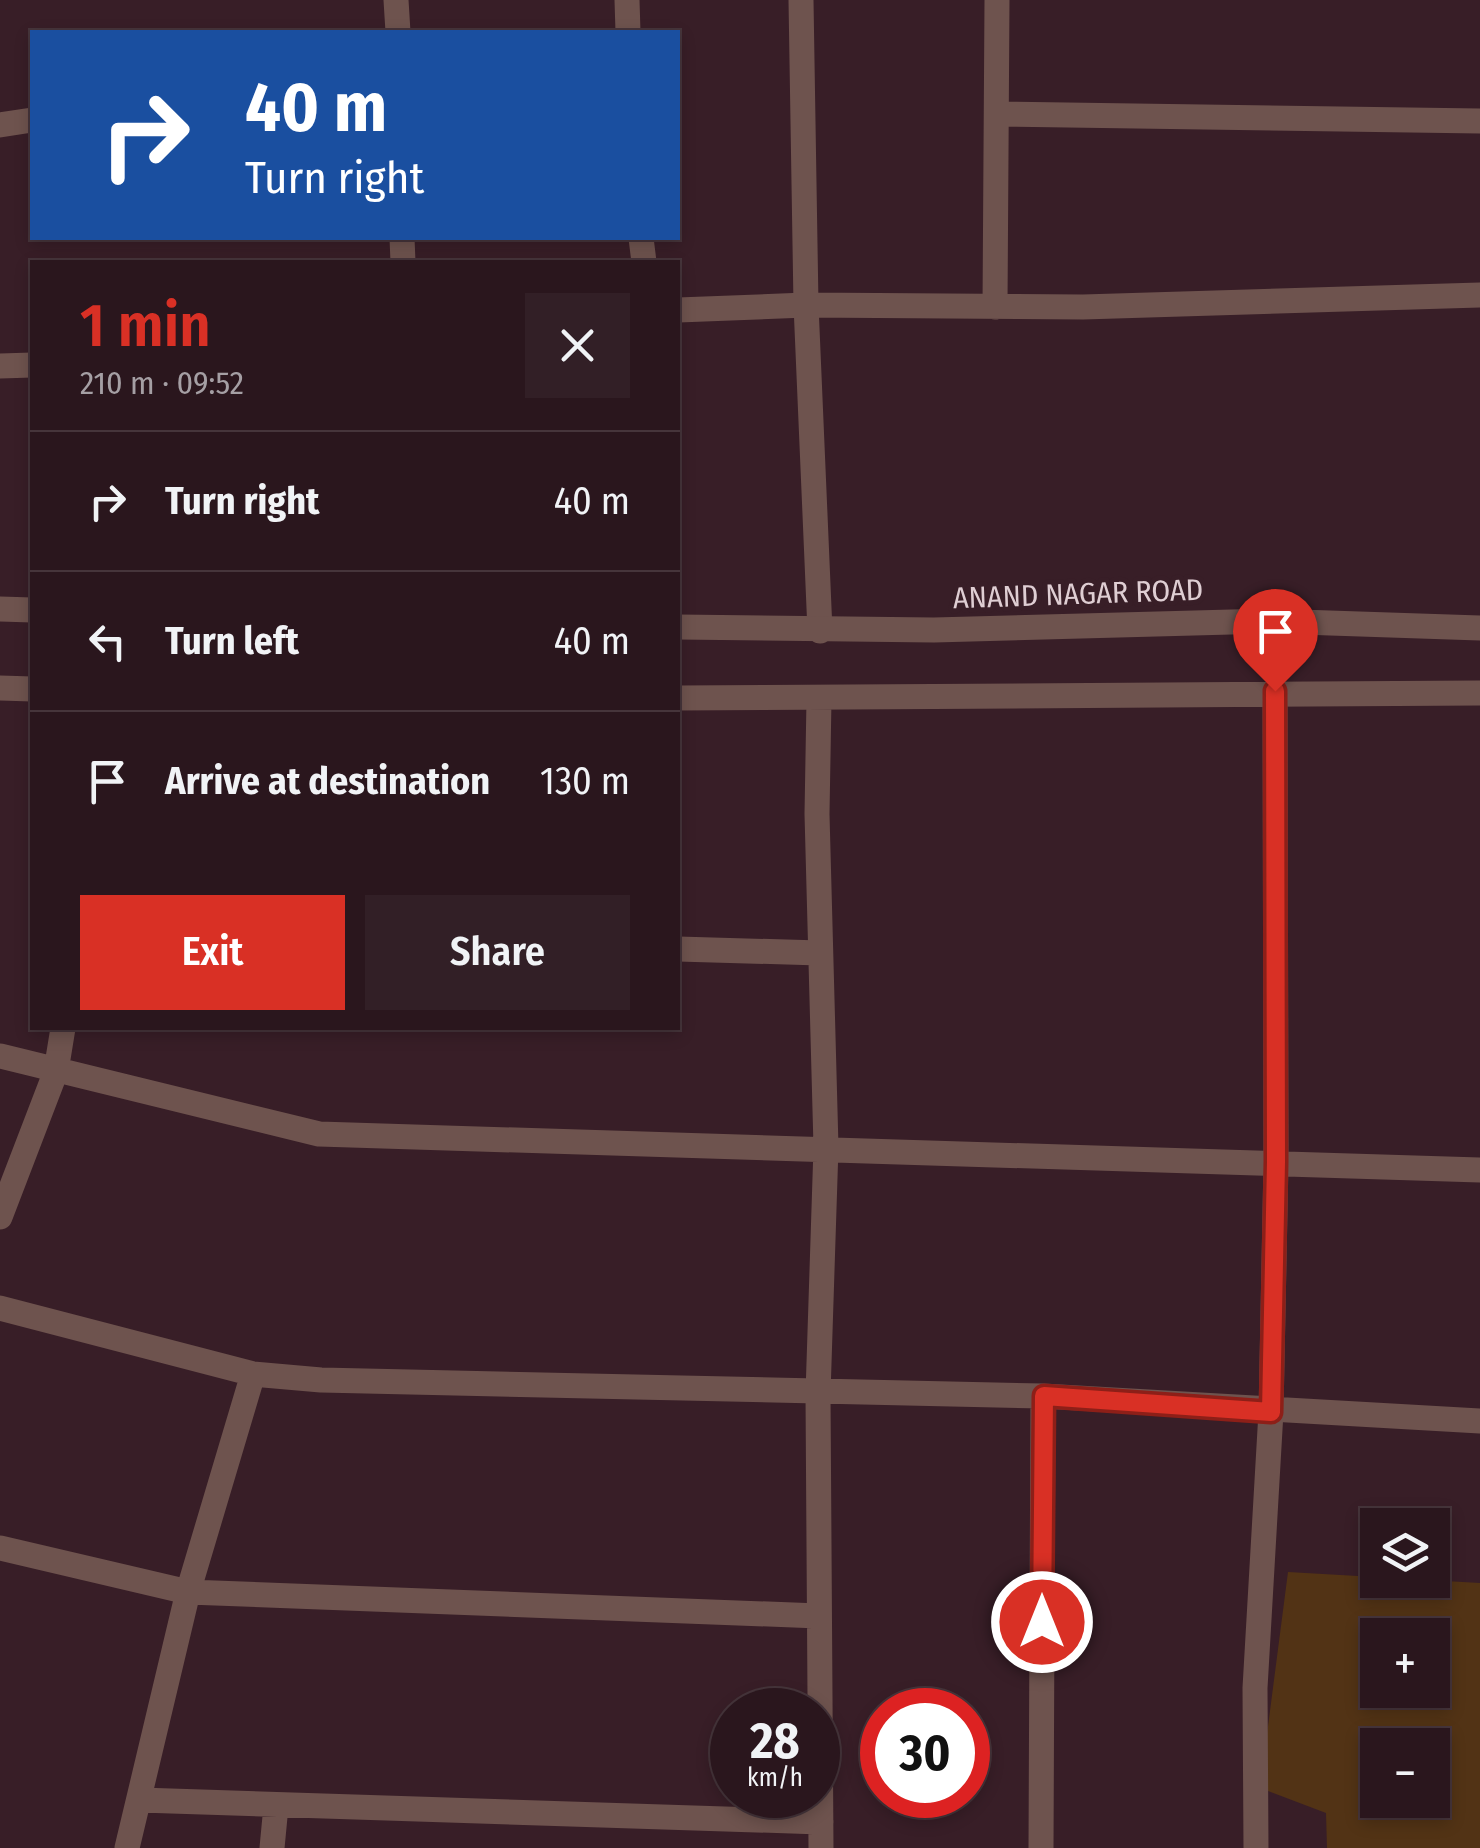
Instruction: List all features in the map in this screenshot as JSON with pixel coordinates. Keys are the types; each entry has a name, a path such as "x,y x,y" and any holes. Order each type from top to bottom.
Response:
{"street":[{"path":"396,0 398,30"},
{"path":"627,0 628,30"},
{"path":"801,0 806,305 820,631"},
{"path":"996,307 1000,114 997,0"},
{"path":"1000,114 1480,121"},
{"path":"0,125 30,120"},
{"path":"680,310 1480,295"},
{"path":"0,366 30,364"},
{"path":"0,609 30,610"},
{"name":"ANAND NAGAR ROAD","path":"680,627 820,631 1269,621 1480,628"},
{"path":"0,688 30,689"},
{"path":"680,698 1275,691 1480,693"},
{"path":"1256,1848 1255,1688 1271,1412 1276,1162 1275,691"},
{"path":"140,1800 821,1835 818,1394 826,1147 819,699"},
{"path":"680,949 820,953"},
{"path":"0,1217 56,1072 63,1030"},
{"path":"0,1056 319,1134 1480,1170"},
{"path":"0,1308 253,1374 818,1394 1044,1396 1480,1421"},
{"path":"127,1848 188,1592 253,1374"},
{"path":"1041,1848 1044,1396"},
{"path":"0,1548 188,1592 820,1616"},
{"path":"272,1848 276,1806"}],"shaded area":[{"path":"1288,1572 1360,1576 1360,1598 1450,1598 1450,1581 1480,1583 1480,1848 1327,1848 1326,1813 1260,1788"}],"route":[{"path":"1042,1622 1044,1396 1271,1412 1276,1162 1275,691"}]}
